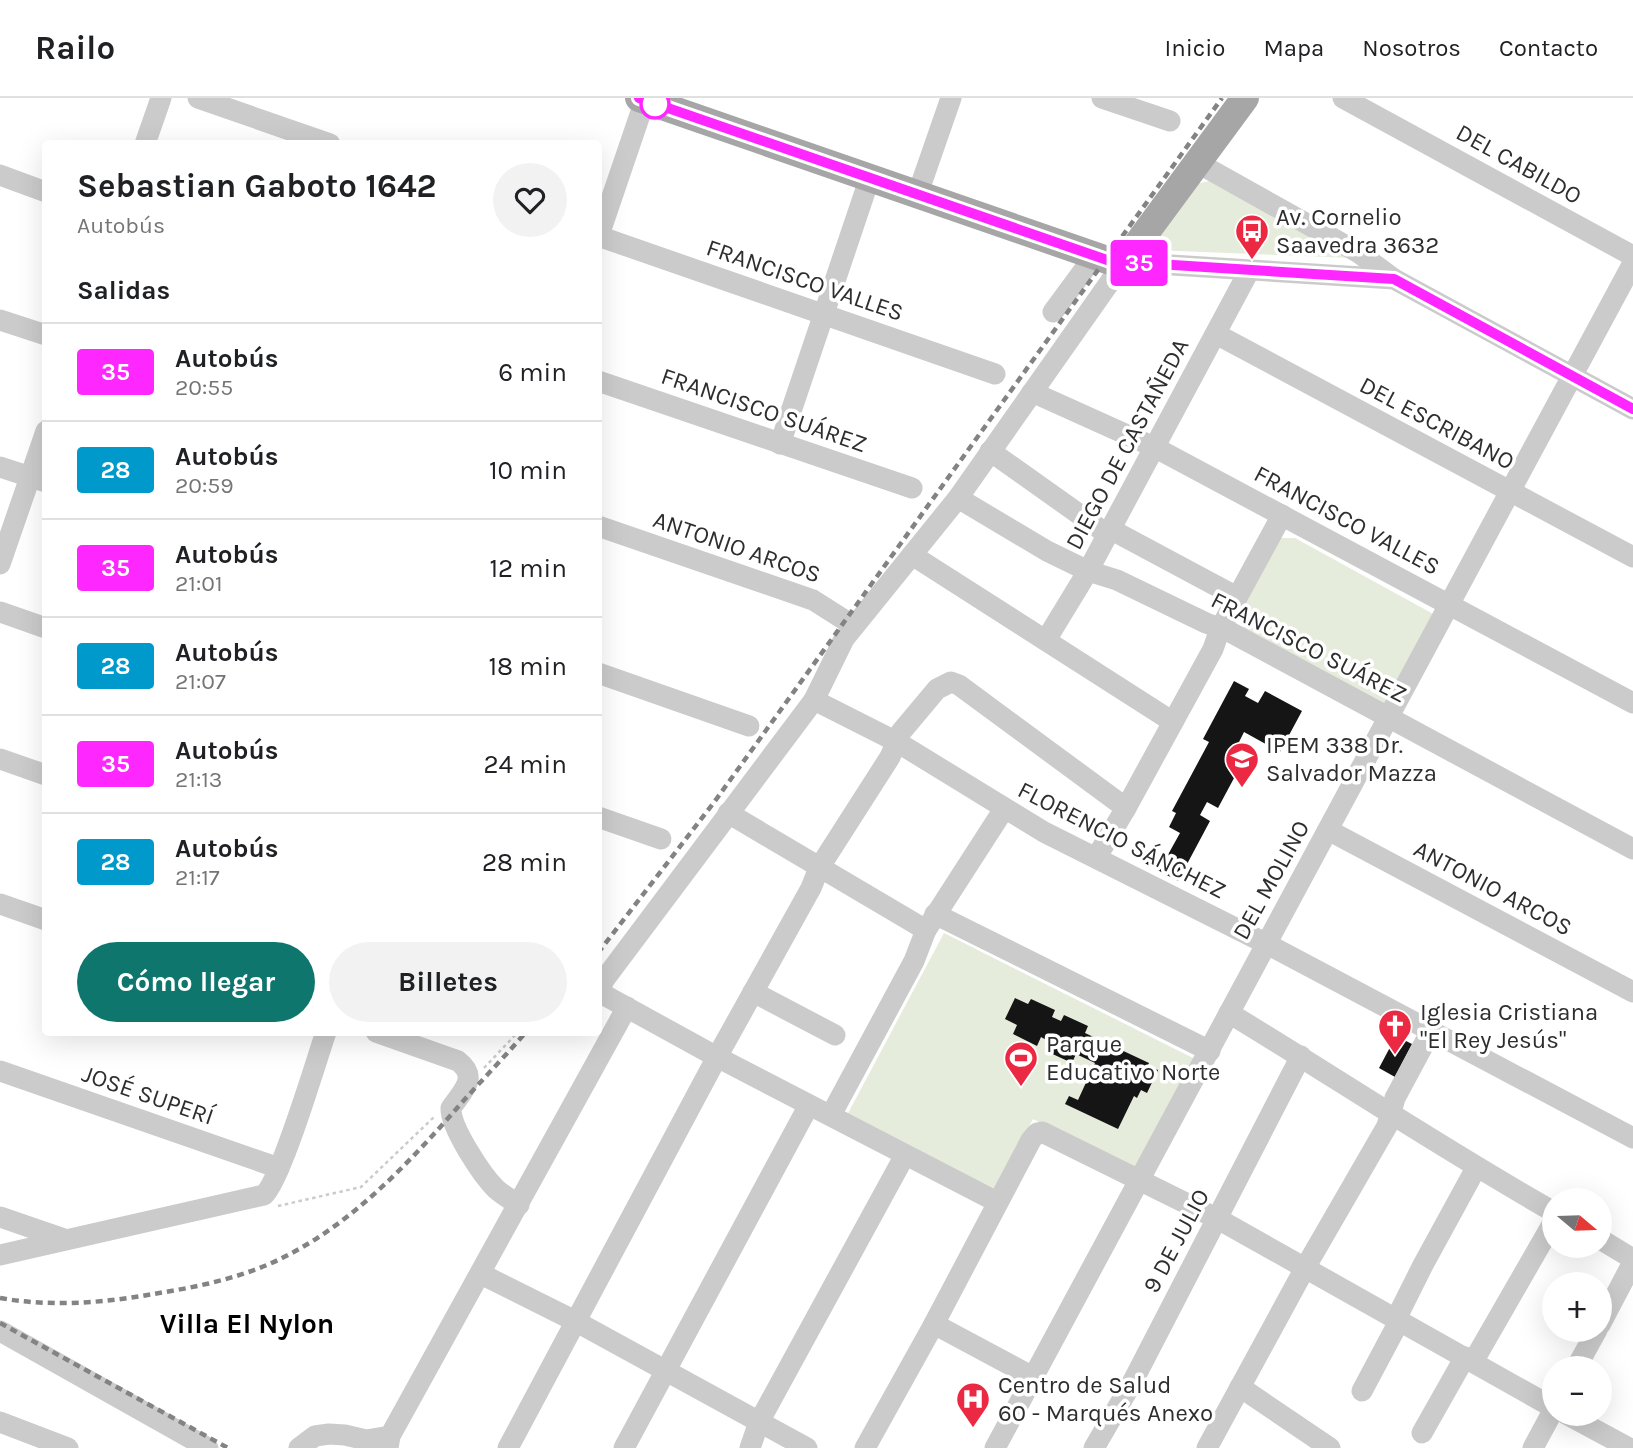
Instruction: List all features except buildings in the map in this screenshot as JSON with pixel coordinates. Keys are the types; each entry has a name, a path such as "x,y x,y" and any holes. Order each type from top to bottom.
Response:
{"main road":[{"path":"642,99 1110,261 1124,262 1245,98"}],"street":[{"path":"146,140 161,98"},
{"path":"198,98 319,140"},
{"path":"918,193 951,98"},
{"path":"1102,98 1170,121"},
{"name":"DEL CABILDO","path":"1343,98 1633,256"},
{"path":"602,227 642,99"},
{"path":"1198,163 1359,253 1394,279 1633,409"},
{"path":"0,176 42,190"},
{"path":"780,444 870,177"},
{"name":"FRANCISCO VALLES","path":"602,238 995,374"},
{"path":"1053,312 1095,255"},
{"path":"602,984 814,700 838,649 854,626 958,498 1124,262 1394,279"},
{"name":"DEL MOLINO","path":"995,1448 1633,263"},
{"name":"DIEGO DE CASTAÑEDA","path":"1046,640 1088,571 1249,271"},
{"path":"0,320 42,334"},
{"name":"DEL ESCRIBANO","path":"1216,334 1633,558"},
{"name":"FRANCISCO SUÁREZ","path":"602,382 912,488"},
{"name":"FRANCISCO VALLES","path":"1032,392 1154,447 1633,703"},
{"path":"989,451 1109,531 1237,597"},
{"path":"0,564 38,480 42,456"},
{"path":"0,467 38,480"},
{"name":"FRANCISCO SUÁREZ","path":"958,498 1021,537 1088,571 1117,580 1220,629 1633,849"},
{"path":"1096,858 1213,649 1220,629 1282,515"},
{"name":"ANTONIO ARCOS","path":"602,527 813,600 854,626"},
{"path":"912,555 1173,722"},
{"path":"0,612 42,627"},
{"path":"602,674 749,726"},
{"path":"508,1448 717,1057 811,888 818,868 855,815 901,732 937,689 944,684 956,683 1126,808"},
{"name":"FLORENCIO SÁNCHEZ","path":"814,700 897,742 1003,809 1265,943 1633,1138"},
{"path":"0,759 42,774"},
{"path":"831,1115 914,961 931,922 1003,809"},
{"path":"728,813 818,868 1210,1051"},
{"path":"602,818 661,839"},
{"name":"ANTONIO ARCOS","path":"1328,830 1633,992"},
{"path":"0,904 42,919"},
{"path":"753,992 835,1035"},
{"path":"602,993 717,1057 997,1202"},
{"path":"299,1448 315,1436 329,1434 345,1434 366,1440 389,1442 627,1007"},
{"path":"1229,1013 1476,1168 1542,1205"},
{"path":"1207,1448 1305,1268 1387,1126 1395,1098 1432,1031"},
{"path":"0,1255 264,1195 269,1191 279,1168 325,1036"},
{"path":"388,1036 458,1060 466,1067 469,1076 467,1086 451,1108 454,1124 490,1182 519,1205"},
{"name":"9 DE JULIO","path":"1094,1448 1133,1381 1301,1056"},
{"name":"JOSÉ SUPERÍ","path":"0,1071 279,1168"},
{"path":"624,1448 809,1105"},
{"path":"865,1448 1037,1133 1048,1134 1218,1219 1542,1401"},
{"path":"750,1448 759,1422 905,1155"},
{"path":"1362,1391 1395,1329 1397,1319 1423,1265 1476,1168"},
{"path":"0,1217 67,1240"},
{"path":"1422,1433 1542,1240"},
{"path":"1612,1247 1633,1260 1626,1291 1612,1309"},
{"path":"481,1274 575,1321 807,1448"},
{"path":"934,1324 1033,1377"},
{"path":"0,1331 208,1448"},
{"path":"1240,1387 1324,1446"},
{"path":"0,1422 68,1448"},
{"path":"1532,1448 1544,1426"},
{"path":"1588,1426 1629,1448"}],"green space":[{"path":"1209,181 1354,258 1152,250 1148,243 1192,185"},
{"path":"1278,538 1295,538 1435,615 1386,705 1244,628 1237,611"},
{"name":"Parque Educativo Norte","path":"944,933 1195,1059 1137,1171 1033,1119 994,1190 846,1117"}],"railway":[{"path":"602,948 715,801 1222,98"},
{"path":"0,1298 58,1303 134,1297 221,1280 255,1270 286,1256 332,1228 375,1193 414,1155 522,1036"},
{"path":"0,1323 228,1448"}],"bus line":[{"name":"35","path":"639,98 1110,261 1394,279 1633,409"}],"place":[{"name":"Av. Cornelio Saavedra 3632","path":"1252,261"},
{"name":"IPEM 338 Dr. Salvador Mazza","path":"1242,789"},
{"name":"Iglesia Cristiana \"El Rey Jesús\"","path":"1395,1056"},
{"name":"Parque Educativo Norte","path":"1021,1088"},
{"name":"Centro de Salud 60 - Marqués Anexo","path":"973,1429"}],"district":[{"name":"Villa El Nylon","path":"247,1323"}]}
